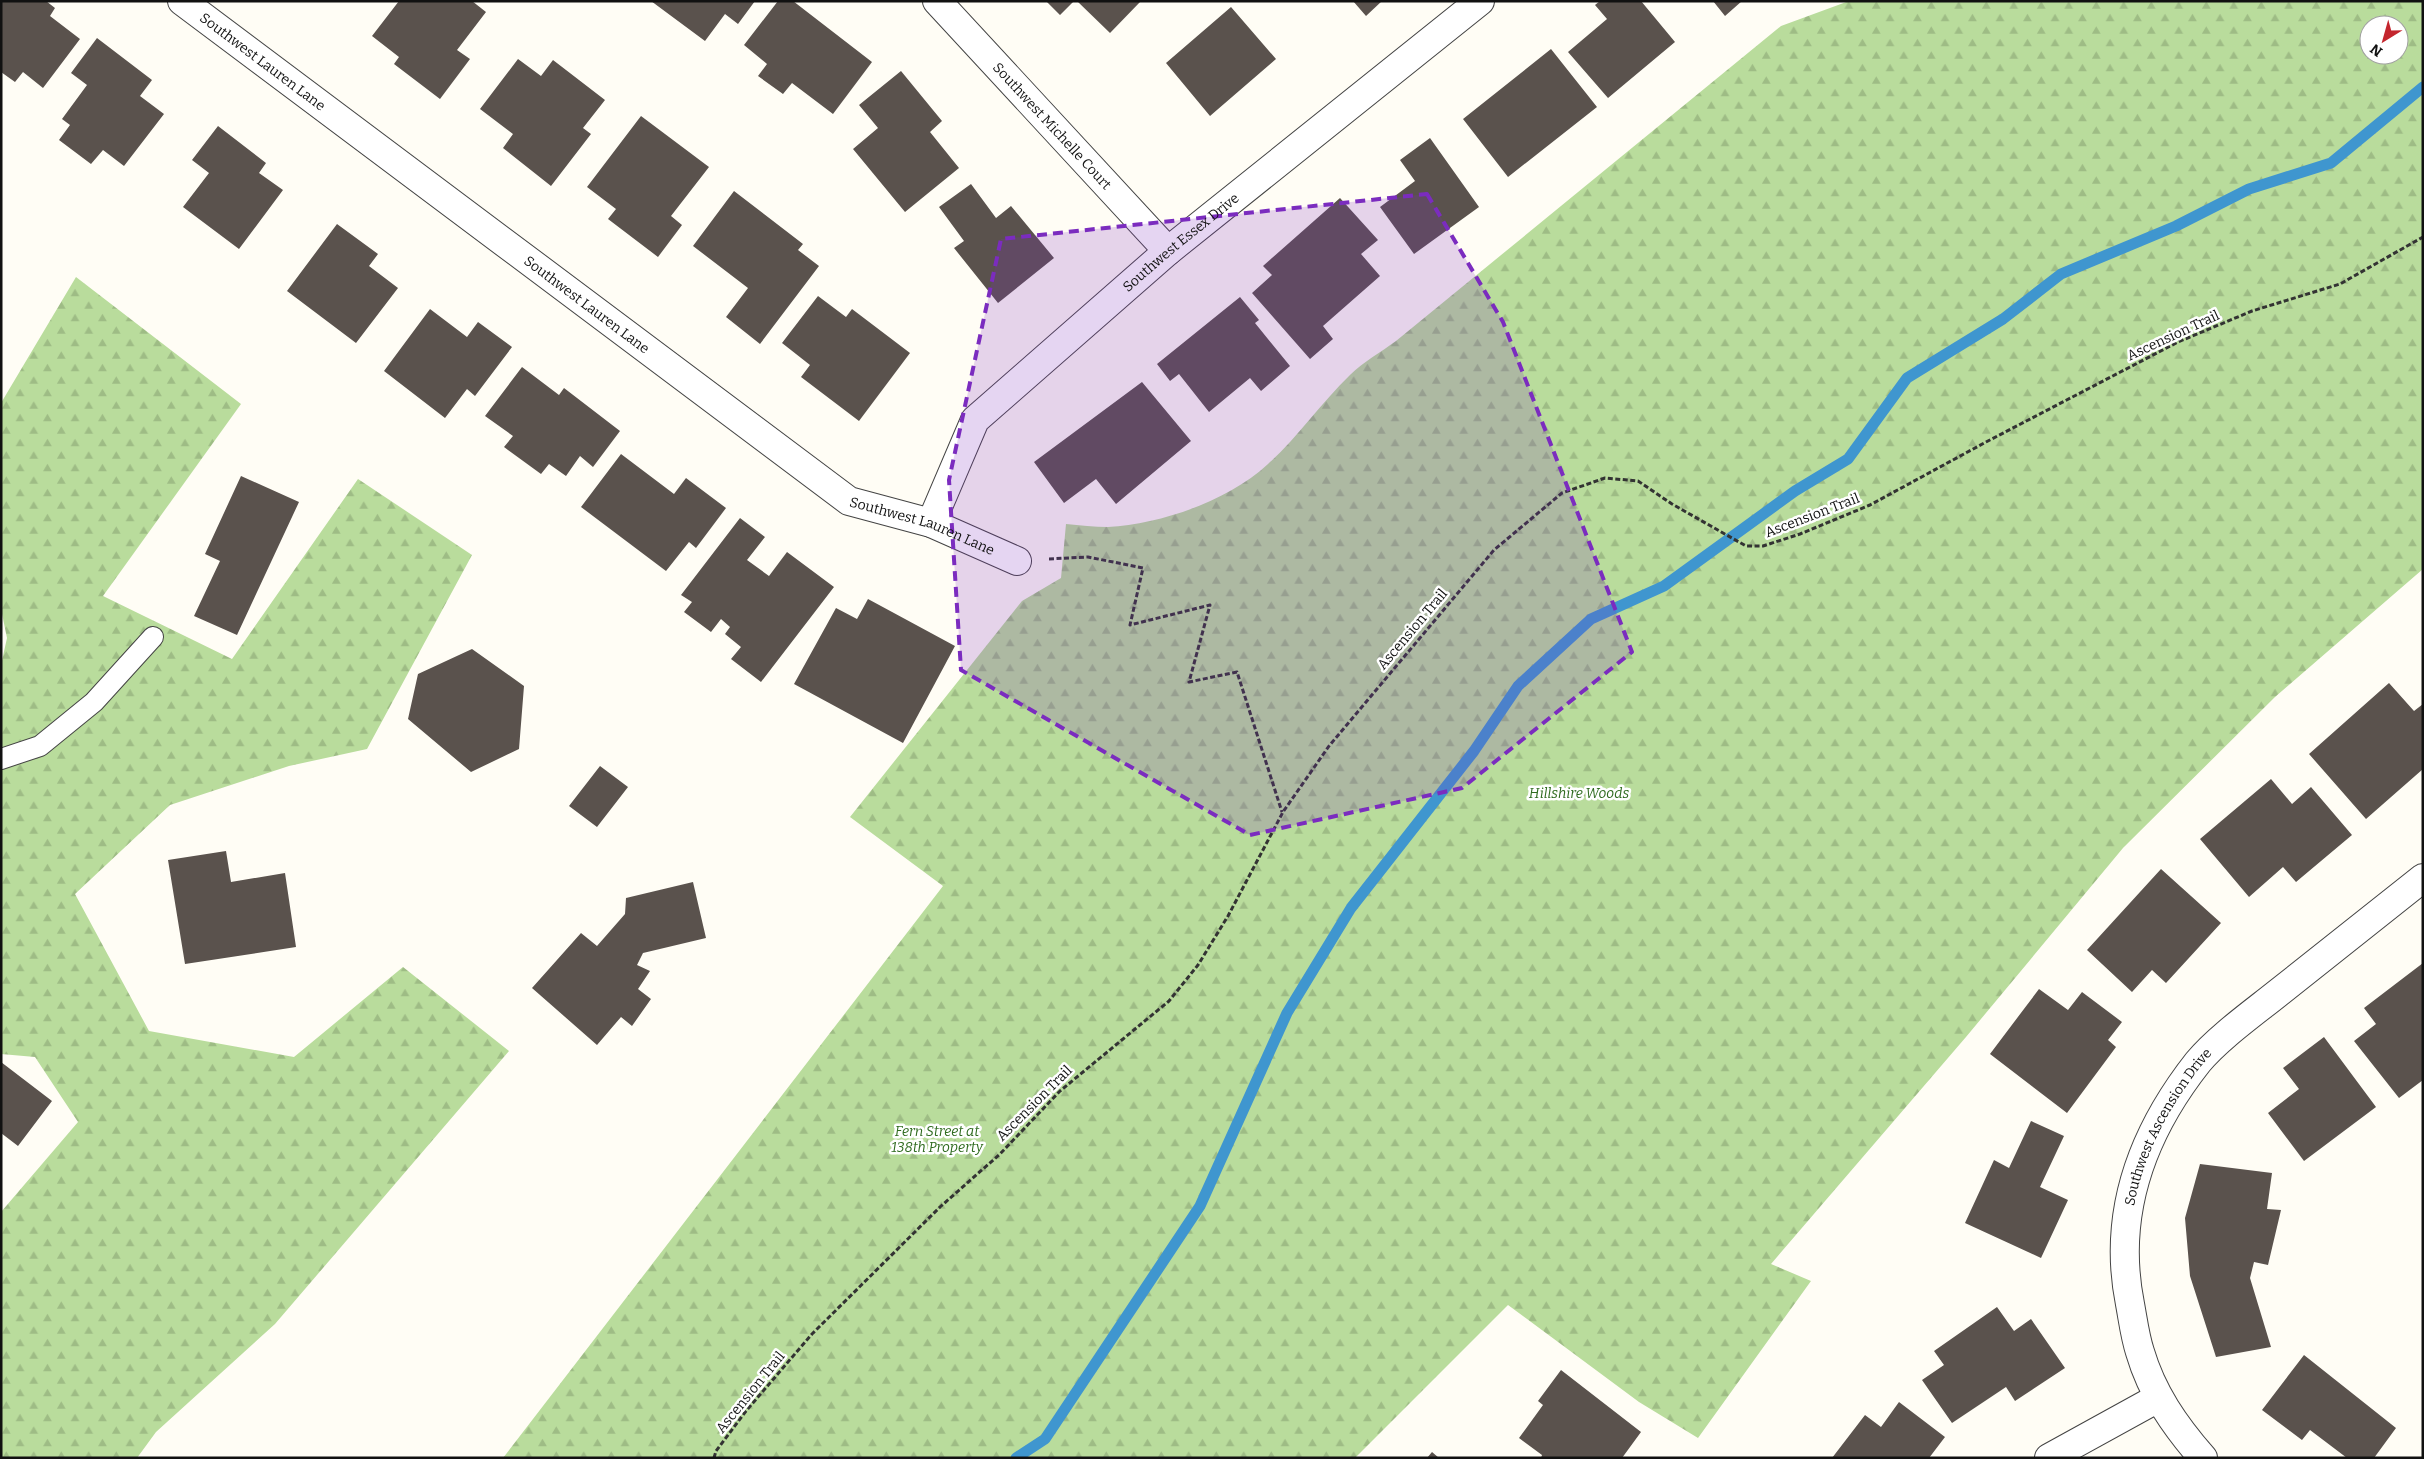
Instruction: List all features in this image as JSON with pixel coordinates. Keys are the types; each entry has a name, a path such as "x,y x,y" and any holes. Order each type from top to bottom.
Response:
{"street":[{"name":"Southwest Lauren Lane","path":"182,1 849,501 931,523 1017,561"},
{"name":"Southwest Michelle Court","path":"937,1 1168,251"},
{"name":"Southwest Essex Drive","path":"931,523 976,420 1168,251 1480,1"},
{"name":"Southwest Ascension Drive","path":"2203,1458 2181,1433 2158,1398 2139,1352 2127,1289 2125,1252 2127,1215 2132,1187 2142,1155 2170,1104 2199,1061 2244,1020 2423,878"},
{"path":"2049,1458 2158,1398"}],"lane":[{"path":"1,759 40,746 94,702 153,638"}],"path":[{"name":"Ascension Trail","path":"714,1458 716,1451 746,1412 812,1334 940,1207 1000,1154 1060,1091 1106,1050 1169,1001 1198,966 1228,916 1282,812 1329,746 1494,550 1562,493 1605,478 1638,482 1672,504 1746,546 1763,546 1800,534 1870,505 2178,342 2252,311 2340,284 2423,236"},
{"path":"1017,561 1088,557 1143,568 1130,625 1210,605 1189,682 1237,672 1282,812"}],"highlighted area":[{"path":"1427,194 1503,322 1632,652 1462,788 1250,835 961,670 949,480 1001,239"}],"green space":[{"name":"Hillshire Woods","path":"1849,1 2423,1 2423,569 2275,697 2123,848 1966,1037 1771,1264 1811,1281 1698,1438 1639,1402 1508,1305 1355,1458 503,1458 943,886 850,817 1022,601 1061,578 1066,524 1108,527 1150,521 1193,508 1234,489 1252,477 1279,454 1355,370 1396,341 1781,26"},
{"path":"76,277 241,404 103,596 232,659 358,479 472,555 367,749 289,766 170,805 75,894 149,1031 294,1057 403,967 509,1051 275,1324 156,1432 137,1458 1,1458 1,1212 78,1122 35,1057 1,1054 1,665 7,638 1,609 1,403"}],"building":[{"path":"1,1 46,1 55,8 50,16 80,39 43,88 23,72 15,82 1,72"},
{"path":"399,1 472,1 486,12 457,50 470,59 440,99 394,64 399,57 372,36"},
{"path":"651,1 755,1 738,24 725,14 705,41"},
{"path":"778,1 793,1 872,62 833,114 792,83 783,94 758,76 767,64 744,45"},
{"path":"1046,1 1074,1 1060,15"},
{"path":"1077,1 1141,1 1110,33"},
{"path":"1353,1 1382,1 1366,16"},
{"path":"1600,1 1641,1 1675,42 1608,98 1568,52 1607,19 1595,5"},
{"path":"1713,1 1742,1 1725,16"},
{"path":"1231,7 1276,59 1210,116 1166,63"},
{"path":"97,38 152,80 140,96 164,114 124,166 103,150 91,164 59,140 70,125 62,119 87,85 71,73"},
{"path":"1551,49 1597,107 1508,177 1463,119"},
{"path":"518,59 541,76 553,60 605,100 583,128 591,134 551,186 503,148 513,134 480,109"},
{"path":"901,71 942,121 930,132 959,168 905,212 853,149 878,128 859,105"},
{"path":"641,116 709,167 671,216 682,225 658,257 608,219 616,209 587,187"},
{"path":"218,126 266,163 259,173 283,190 239,249 183,207 209,173 192,160"},
{"path":"1430,138 1479,207 1414,254 1380,207 1415,181 1400,160"},
{"path":"971,184 996,218 1011,206 1054,258 998,303 954,248 964,241 939,207"},
{"path":"734,191 803,244 798,250 819,266 760,344 726,317 748,288 693,246"},
{"path":"1340,198 1378,240 1361,254 1380,276 1323,326 1333,339 1310,359 1252,293 1272,275 1263,266"},
{"path":"337,224 378,254 369,266 398,288 356,343 287,291"},
{"path":"818,296 846,317 852,309 910,353 859,421 801,377 810,365 782,343"},
{"path":"1240,297 1259,320 1255,323 1290,366 1261,391 1250,378 1209,412 1179,374 1170,381 1157,364"},
{"path":"430,309 467,337 478,322 512,347 475,396 467,389 445,418 384,371"},
{"path":"522,367 559,395 564,388 620,431 593,467 580,456 566,476 549,464 541,474 504,447 513,436 485,416"},
{"path":"1142,382 1191,441 1116,504 1096,479 1064,503 1034,462"},
{"path":"621,454 674,494 686,478 726,508 696,548 689,542 666,571 581,507"},
{"path":"241,476 299,502 237,635 194,616 220,561 205,554"},
{"path":"740,518 765,537 747,560 769,576 787,552 834,587 761,682 731,659 741,647 725,634 730,627 721,619 711,632 684,612 692,602 681,595"},
{"path":"868,599 955,646 903,743 794,684 836,608 857,619"},
{"path":"472,649 524,686 519,749 471,772 408,719 418,674"},
{"path":"2389,683 2414,711 2423,704 2423,769 2366,819 2309,754"},
{"path":"600,766 628,787 597,827 569,806"},
{"path":"2271,779 2292,804 2311,787 2352,835 2296,882 2283,867 2249,897 2200,839"},
{"path":"226,851 231,882 285,873 296,947 185,964 168,860"},
{"path":"2161,869 2221,923 2166,983 2152,970 2132,992 2087,950"},
{"path":"693,882 706,938 643,953 637,965 650,971 638,989 651,999 632,1026 621,1017 597,1045 532,988 581,933 597,946 625,914 626,898"},
{"path":"2423,963 2423,1080 2399,1098 2354,1041 2376,1024 2364,1008"},
{"path":"2039,989 2068,1010 2082,992 2122,1022 2108,1040 2116,1047 2067,1113 1990,1054"},
{"path":"2324,1037 2376,1107 2304,1161 2268,1113 2299,1089 2283,1068"},
{"path":"1,1062 52,1101 18,1146 1,1133"},
{"path":"2031,1121 2064,1136 2040,1187 2068,1200 2041,1258 1965,1223 1994,1160 2009,1168"},
{"path":"2200,1164 2272,1173 2267,1209 2281,1210 2268,1265 2254,1262 2250,1278 2271,1347 2216,1357 2190,1276 2185,1218"},
{"path":"1997,1307 2014,1331 2031,1319 2065,1368 2015,1401 2006,1387 1952,1423 1922,1380 1944,1365 1934,1351"},
{"path":"2304,1355 2396,1428 2374,1458 2347,1458 2310,1430 2302,1440 2262,1410"},
{"path":"1561,1370 1641,1432 1622,1458 1541,1458 1542,1455 1519,1438 1543,1405 1538,1401"},
{"path":"1899,1402 1945,1437 1929,1458 1832,1458 1865,1415 1881,1427"},
{"path":"1432,1452 1439,1458 1427,1458"}],"waterway":[{"path":"1016,1458 1045,1439 1200,1206 1287,1013 1351,908 1474,751 1518,686 1591,619 1664,586 1795,491 1848,459 1907,378 2003,319 2061,274 2176,226 2249,189 2331,163 2423,87"}],"park label":[{"name":"Fern Street at 138th Property","path":"937,1140"}]}
